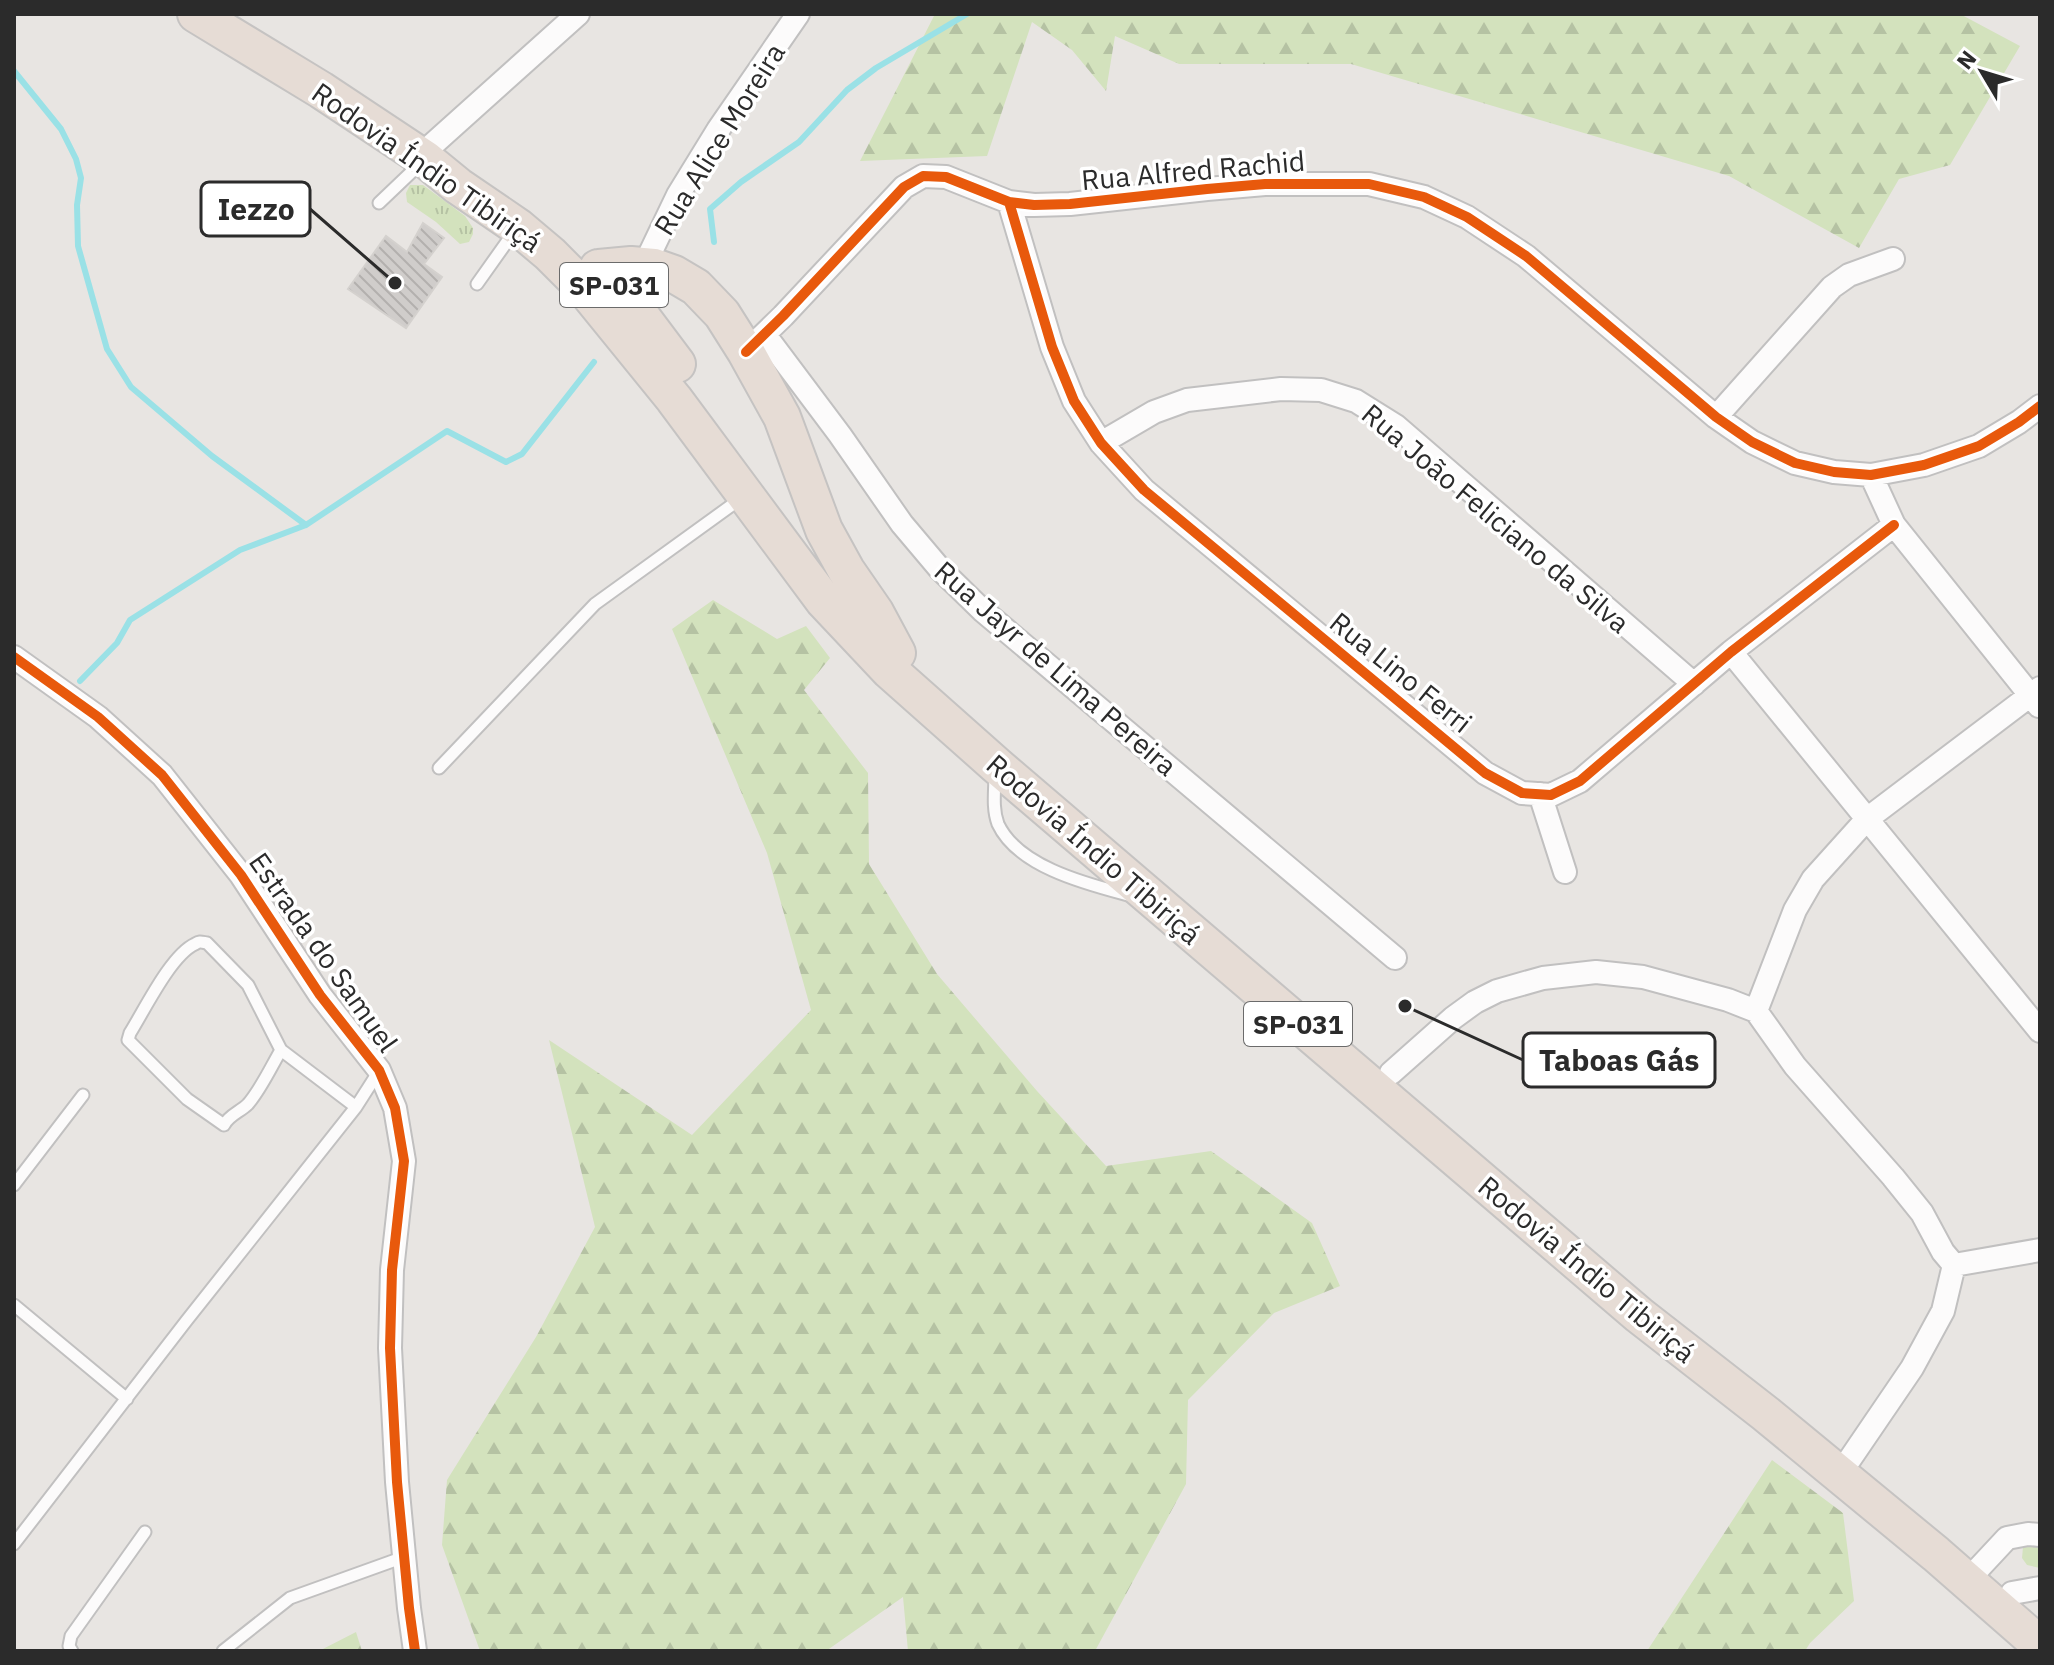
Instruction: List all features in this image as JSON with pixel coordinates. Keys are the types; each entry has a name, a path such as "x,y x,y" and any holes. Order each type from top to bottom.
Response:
{"highway":[{"name":"Rodovia Índio Tibiriçá","path":"196,14 526,209 599,268 641,316 710,406 797,540 873,632 1123,851 1391,1073 1532,1198 1979,1568 2026,1590 2040,1616"},
{"name":"Rodovia Índio Tibiriçá","path":"236,14 428,152 458,186 518,227 583,287 666,388 833,611 889,670 1639,1315 1864,1494 2040,1645"},
{"path":"599,268 644,266 674,274 696,287 756,343 824,530 897,653"}],"street":[{"path":"428,152 578,14"},
{"name":"Rua Alice Moreira","path":"644,266 678,195 718,130 798,14"},
{"name":"Rua Alfred Rachid","path":"756,343 904,187 923,176 946,177 1009,202 1034,205 1265,184 1369,184 1424,197 1467,217 1526,256 1716,417 1752,442 1795,463 1834,472 1871,475 1924,465 1979,446 2040,406"},
{"name":"Rua Lino Ferri","path":"1009,202 1052,347 1074,401 1101,443 1144,490 1485,773 1522,793 1540,794"},
{"path":"1716,417 1832,287 1849,275 1893,259"},
{"name":"Rua Jayr de Lima Pereira","path":"756,343 840,435 902,524 940,569 982,610 1395,958"},
{"name":"Rua João Feliciano da Silva","path":"1101,443 1154,412 1187,400 1281,389 1321,390 1356,401 1396,426 1694,684"},
{"path":"1756,1011 1795,910 1813,879 1867,819 2037,697 1894,525 1871,475"},
{"path":"1565,872 1540,794 1551,795 1580,781 1731,652 1894,525"},
{"path":"1731,652 2040,1031"},
{"name":"Estrada do Samuel","path":"14,657 98,717 162,775 241,875 320,995 379,1070 395,1108 404,1161 392,1270 390,1348 397,1482 415,1651"},
{"path":"1391,1073 1475,1002 1497,991 1543,978 1596,972 1643,977 1728,1000 1756,1011 1795,1066 1922,1213 1943,1252 1954,1265"},
{"path":"1954,1265 2040,1250"},
{"path":"1850,1459 1912,1368 1943,1311 1954,1265"},
{"path":"1979,1568 2007,1538 2040,1535"}],"lane":[{"path":"379,203 428,152"},
{"path":"477,284 518,227"},
{"path":"439,768 595,604 747,494"},
{"path":"996,765 994,804 998,824 1014,846 1043,866 1075,880 1156,901"},
{"path":"281,1050 250,1101 224,1125 187,1099 128,1040 177,958 199,942 207,943 248,985 281,1050 356,1107"},
{"path":"14,1544 356,1107 379,1070"},
{"path":"14,1185 83,1095"},
{"path":"14,1305 127,1399"},
{"path":"72,1651 69,1646 71,1636 145,1532"},
{"path":"223,1651 290,1598 404,1557"}],"green space":[{"path":"935,14 1960,14 2020,46 1950,165 1899,179 1859,248 1729,176 1351,64 1179,64 1115,36 1106,91 1072,50 1032,22 987,156 860,161"},
{"path":"410,185 423,185 465,216 473,228 469,242 460,244 407,202 406,193"},
{"path":"713,600 777,639 806,626 830,658 804,690 868,773 869,864 937,974 1037,1091 1106,1166 1211,1151 1312,1223 1340,1286 1274,1313 1188,1400 1186,1484 1095,1651 908,1651 903,1597 826,1651 480,1651 442,1545 447,1480 536,1337 595,1227 549,1040 692,1135 811,1010 767,853 672,629"},
{"path":"1772,1460 1843,1513 1854,1601 1805,1651 1647,1651"},
{"path":"2040,1542 2040,1568 2027,1565 2022,1558 2023,1547"},
{"path":"356,1632 362,1651 319,1651"}],"building":[{"path":"423,223 444,238 424,264 442,277 406,328 348,289 386,236 407,252"}],"waterway":[{"path":"714,242 710,209 741,182 799,142 847,90 876,68 967,14"},
{"path":"14,71 61,129 76,159 81,178 77,205 78,246 107,349 131,387 212,456 306,525"},
{"path":"80,681 117,643 130,620 240,550 306,525 447,431 506,462 522,454 594,362"}],"cycle path":[{"path":"746,352 904,187 923,176 946,177 1009,202 1034,205 1265,184 1369,184 1424,197 1467,217 1526,256 1716,417 1752,442 1795,463 1834,472 1871,475 1924,465 1979,446 2040,406"},
{"path":"1009,202 1052,347 1074,401 1101,443 1144,490 1485,773 1522,793 1551,795 1580,781 1731,652 1894,525"},
{"path":"14,657 98,717 162,775 241,875 320,995 379,1070 395,1108 404,1161 392,1270 390,1348 397,1482 415,1651"}],"place":[{"name":"Iezzo","path":"395,283"},
{"name":"Taboas Gás","path":"1405,1006"}]}
